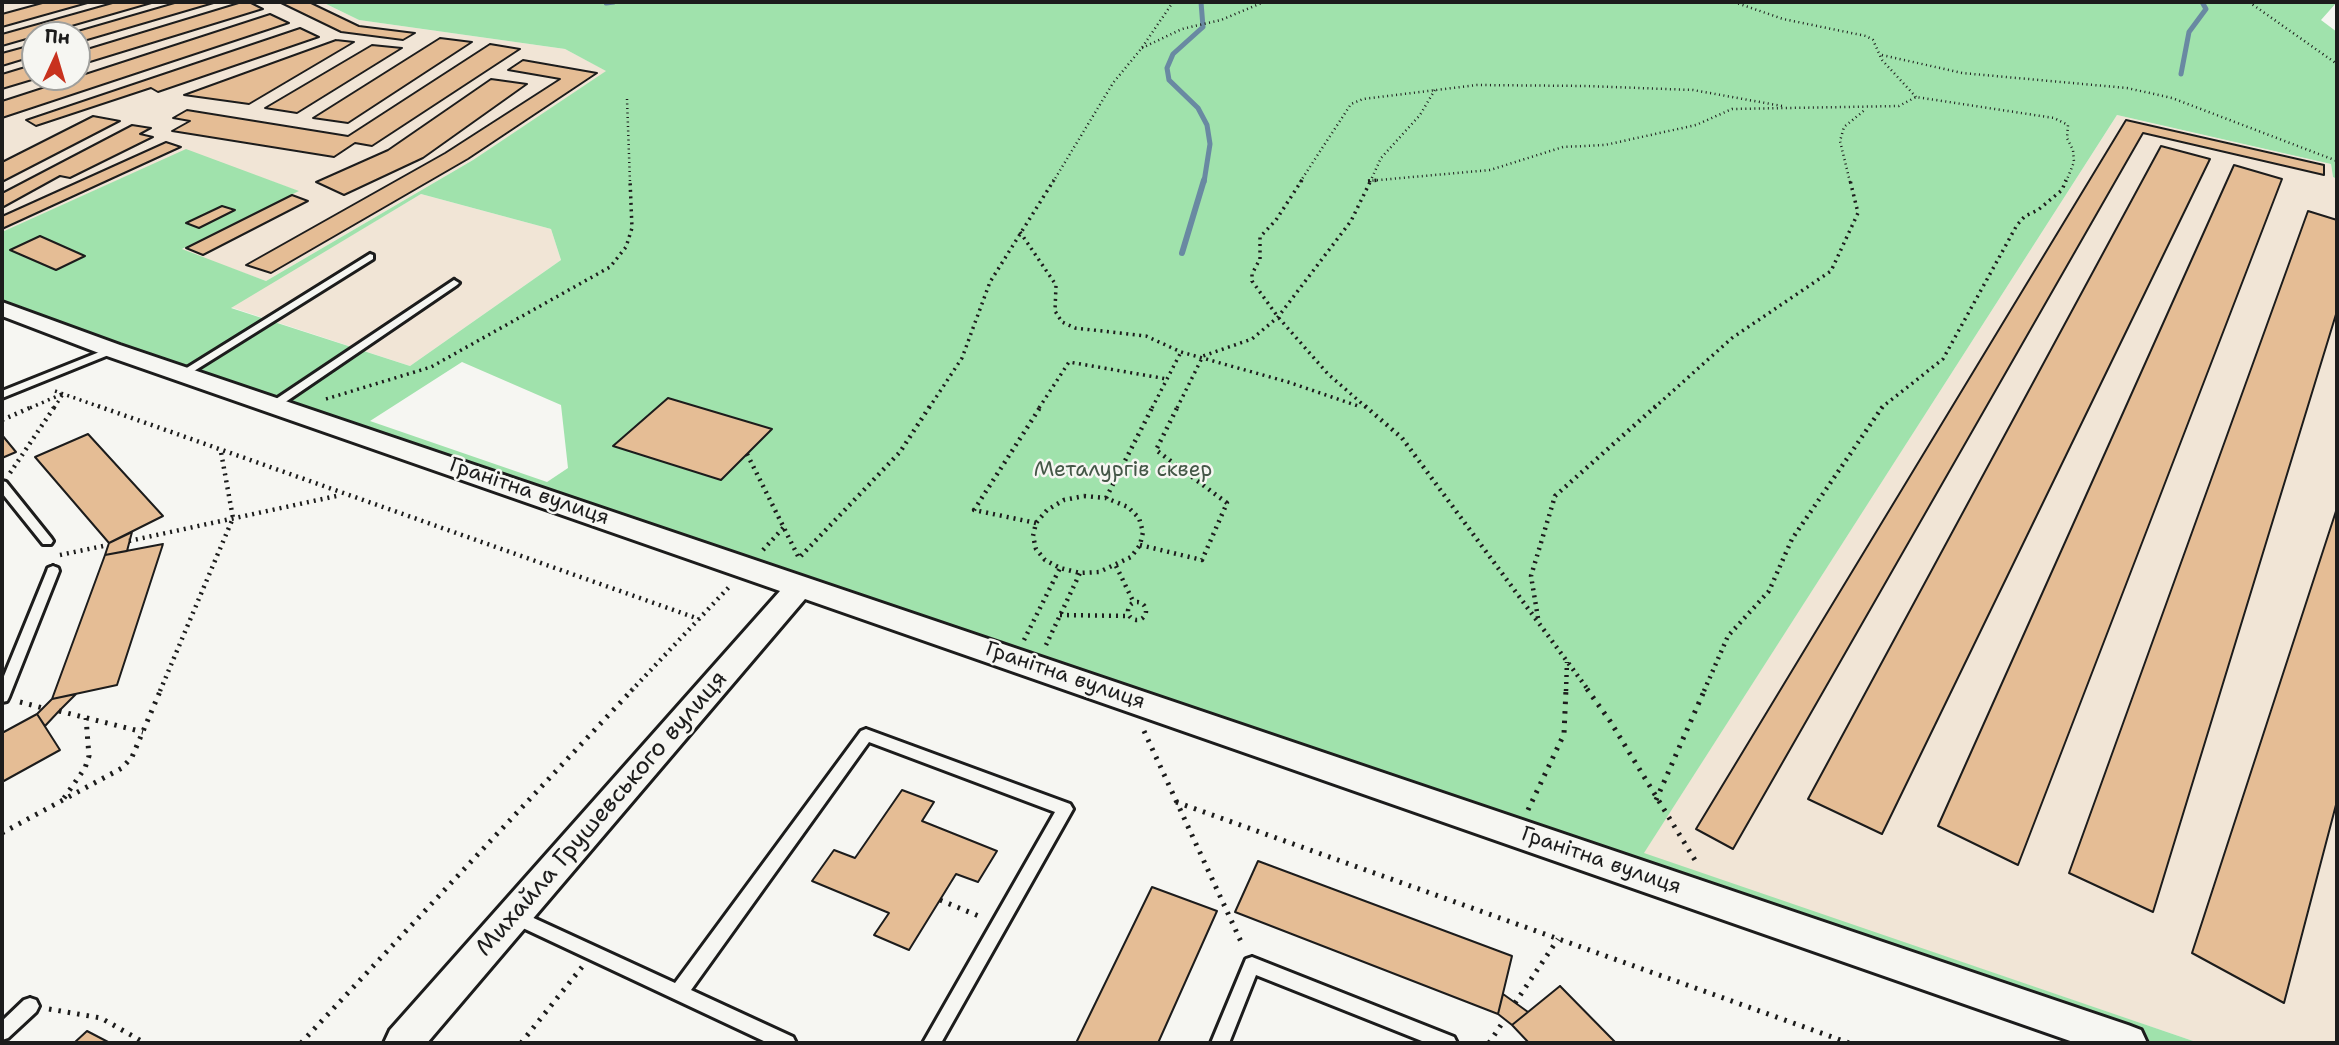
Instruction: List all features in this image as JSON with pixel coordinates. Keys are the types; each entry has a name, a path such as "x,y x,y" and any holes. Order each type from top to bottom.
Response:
{"street":[{"name":"Гранітна вулиця","path":"2,309 112,350 2128,1043"},
{"name":"Михайла Грушевського вулиця","path":"403,1043 801,585"}],"lane":[{"path":"182,374 370,257"},
{"path":"280,407 454,283"},
{"path":"2,396 112,350"},
{"path":"2,485 47,541"},
{"path":"2,696 52,571"},
{"path":"678,993 866,735 1065,809 932,1043"},
{"path":"513,916 787,1043"},
{"path":"1220,1043 1252,965 1448,1043"},
{"path":"2,1032 30,1006"}],"path":[{"path":"747,454 799,558 900,452 962,358 990,282 1020,232 1097,113 1113,83 1142,49 1173,2"},
{"path":"1142,49 1194,25 1211,23 1264,2"},
{"path":"1734,2 1783,19 1866,36 1873,40 1882,55 1882,61 1916,97"},
{"path":"2249,2 2337,64"},
{"path":"1882,55 1962,73 2127,88 2172,98 2337,161"},
{"path":"1723,903 1656,800 1609,721 1485,546 1402,438 1328,374 1278,317 1252,281 1252,274 1259,259 1260,237 1288,202 1345,111 1351,104 1363,99 1477,85 1643,87 1730,94 1797,108"},
{"path":"1140,545 1202,560 1227,503 1156,450 1203,356 1252,339 1278,317 1351,221 1381,158 1420,115 1430,94 1436,88"},
{"path":"1368,181 1490,170 1563,147 1605,145 1696,125 1732,109 1899,106 1916,97 2063,121 2068,125 2067,138 2074,162 2062,190 2038,210 2025,216 2017,225 1943,359 1881,408 1792,538 1769,591 1728,636 1656,800"},
{"path":"280,407 398,379 431,367 610,267 626,247 632,228 627,99"},
{"path":"1539,622 1531,576 1555,496 1732,338 1830,271 1858,213 1840,141 1844,127 1866,108"},
{"path":"1020,232 1056,285 1055,311 1062,322 1075,328 1146,336 1181,352 1203,356 1366,408"},
{"path":"1106,498 1181,352"},
{"path":"1036,523 974,510 1069,362 1167,379"},
{"path":"34,382 343,495 699,620"},
{"path":"2,420 63,394"},
{"path":"2,485 63,394"},
{"path":"2,832 122,768 132,757 233,518 221,451"},
{"path":"129,541 343,495"},
{"path":"1084,496 1106,498 1128,507 1139,519 1143,532 1140,545 1130,557 1099,572 1080,573 1060,568 1045,560 1036,549 1032,536 1036,523 1047,510 1064,500 1084,496"},
{"path":"759,555 784,527"},
{"path":"59,555 108,545"},
{"path":"1116,566 1134,603"},
{"path":"1026,662 1060,568"},
{"path":"1026,662 1060,615 1080,573"},
{"path":"301,1043 733,583"},
{"path":"1060,615 1128,616 1133,619 1146,616 1146,607 1134,603 1128,606 1128,616"},
{"path":"1518,832 1564,734 1567,662"},
{"path":"1128,698 1252,965"},
{"path":"59,711 143,732"},
{"path":"63,799 85,768 89,757 86,718"},
{"path":"1176,802 1849,1043"},
{"path":"940,900 1000,924"},
{"path":"1516,1003 1558,939"},
{"path":"521,1043 593,953"},
{"path":"30,1006 101,1018 145,1043"},
{"path":"1489,1043 1505,1020"}],"shaded area":[{"path":"2,2 322,2 359,20 565,49 607,71 473,160 266,281 181,250 298,191 186,150 2,232"},
{"path":"2117,115 2331,164 2333,177 2337,179 2337,1043 2199,1043 1643,854"},
{"path":"421,194 551,229 561,260 410,366 230,307"}],"green space":[{"name":"Металургів сквер","path":"322,2 2337,2 2321,20 2337,32 2337,179 2333,177 2331,164 2117,115 1644,853 2199,1043 2128,1043 112,350 2,309 2,232 186,149 299,191 182,249 266,281 473,160 606,71 565,49 359,20","holes":["421,194 551,229 561,260 410,366 231,308","462,362 561,405 568,468 547,482 370,421"]}],"building":[{"path":"46,2 91,2 2,27 2,14"},
{"path":"116,2 155,2 89,21 48,21"},
{"path":"178,2 217,2 91,39 91,27"},
{"path":"242,2 249,2 263,9 91,62 91,48"},
{"path":"279,2 309,2 359,26 415,33 403,40 341,32"},
{"path":"270,14 289,23 91,89 91,72"},
{"path":"300,28 319,37 158,92 151,88 36,126 26,120"},
{"path":"21,29 21,41 2,46 2,34"},
{"path":"440,38 472,42 348,123 313,118"},
{"path":"336,40 354,42 249,104 184,95"},
{"path":"490,44 520,49 372,146 355,143 334,157 172,131 190,121 173,118 187,110 348,136"},
{"path":"372,45 402,48 297,113 265,108"},
{"path":"21,48 21,60 2,66 2,53"},
{"path":"523,60 597,73 468,159 271,273 246,265 445,153 560,79 508,70"},
{"path":"21,68 21,83 2,89 2,74"},
{"path":"491,79 527,84 423,158 344,195 316,182 388,150"},
{"path":"33,91 84,91 2,118 2,101"},
{"path":"93,116 120,121 2,182 2,162"},
{"path":"2126,120 2324,165 2324,175 2143,133 1733,849 1696,829"},
{"path":"132,125 151,128 140,134 153,137 70,178 60,176 2,208 2,193"},
{"path":"166,142 181,147 2,229 2,216"},
{"path":"2161,146 2210,159 1882,834 1808,799"},
{"path":"2234,165 2282,179 2018,865 1938,826"},
{"path":"292,195 308,201 203,255 186,248"},
{"path":"222,206 235,210 199,228 186,223"},
{"path":"2308,211 2337,220 2337,311 2153,912 2069,873"},
{"path":"40,236 85,256 56,270 10,250"},
{"path":"668,398 772,429 721,480 613,446"},
{"path":"88,434 163,516 109,543 35,457"},
{"path":"2,435 16,452 2,458"},
{"path":"2337,508 2337,801 2284,1003 2192,953"},
{"path":"132,532 127,551 105,555 109,543"},
{"path":"163,544 117,685 52,699 105,555"},
{"path":"76,694 45,726 37,714 52,699"},
{"path":"37,714 60,750 2,782 2,733"},
{"path":"902,790 934,802 922,821 997,851 978,882 956,874 909,950 874,935 889,913 812,881 834,850 855,858"},
{"path":"1258,861 1512,956 1498,1014 1235,912"},
{"path":"1152,887 1217,911 1158,1043 1076,1043"},
{"path":"1560,986 1616,1043 1529,1043 1512,1025"},
{"path":"1503,994 1528,1012 1512,1025 1498,1014"},
{"path":"87,1031 110,1043 74,1043"}],"waterway":[{"path":"606,3 614,2"},
{"path":"1201,2 1203,27 1173,54 1167,68 1169,80 1198,108 1207,125 1210,144 1204,182"},
{"path":"2181,74 2189,32 2206,9 2202,2"},
{"path":"1182,253 1204,180"}]}
